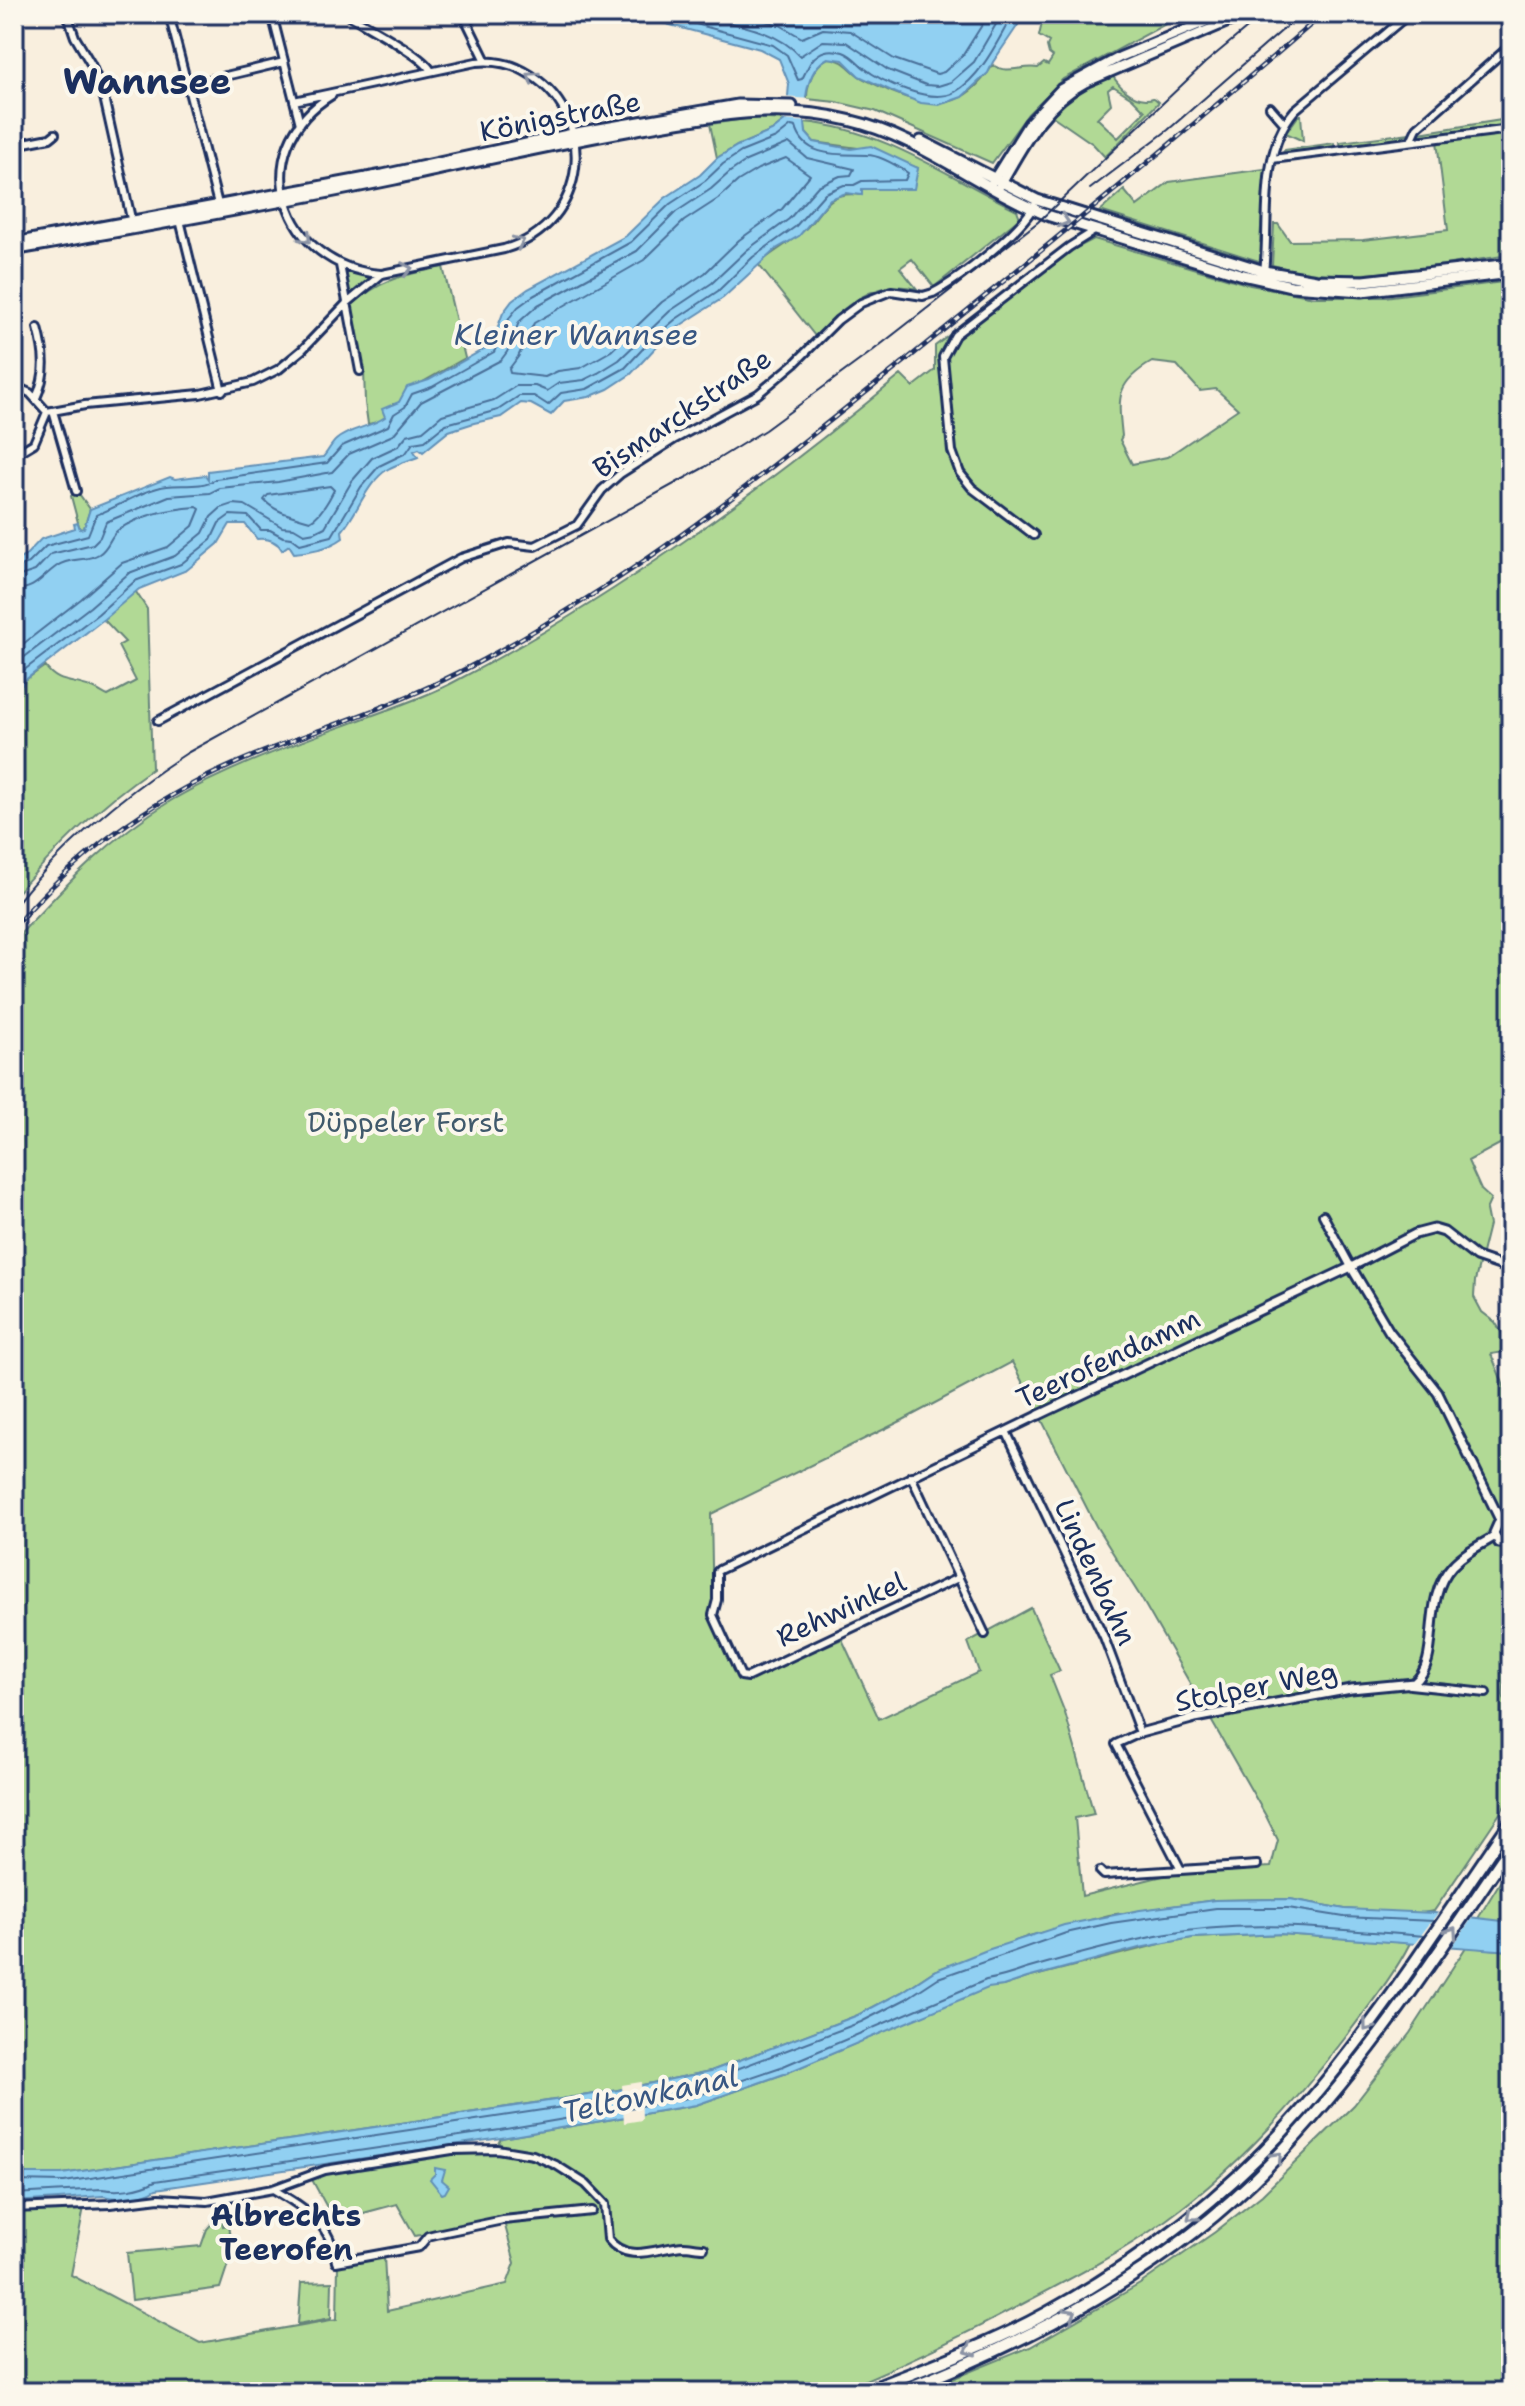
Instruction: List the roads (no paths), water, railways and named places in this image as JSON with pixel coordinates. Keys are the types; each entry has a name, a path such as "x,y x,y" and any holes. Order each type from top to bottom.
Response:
{"highway":[{"path":"864,2392 950,2358 1045,2314 1173,2232 1235,2179 1301,2111 1340,2064 1511,1821"},
{"path":"898,2392 993,2353 1045,2328 1113,2289 1203,2224 1268,2167 1327,2102 1426,1971 1511,1846"}],"main road":[{"path":"995,185 1029,123 1049,99 1071,82 1220,16 1239,17 1241,14"},
{"name":"Königstraße","path":"16,246 285,196 574,137 774,108 816,111 892,134 1035,204 1264,276"},
{"path":"1264,276 1364,281 1511,264"},
{"path":"1264,276 1316,289 1362,291 1511,273"}],"street":[{"path":"67,14 103,93 132,225"},
{"path":"169,14 219,208"},
{"path":"272,14 300,124"},
{"path":"347,14 417,57 431,71"},
{"path":"463,14 486,61"},
{"path":"1264,276 1272,159 1284,123 1295,110 1409,14"},
{"path":"1411,141 1417,128 1511,45"},
{"path":"294,101 486,61 518,68 545,86 560,102 574,137 576,163 568,194 554,217 533,236 504,249 382,274 340,265 324,256 295,224 285,196 284,163 300,124 318,104 338,92"},
{"path":"188,85 284,62"},
{"path":"1270,107 1284,123"},
{"path":"1272,159 1511,129"},
{"path":"14,145 50,138 55,134"},
{"name":"Bismarckstraße","path":"158,721 461,558 509,543 535,546 577,525 602,490 620,474 675,439 758,394 854,308 885,292 923,296 941,289 1026,219 1035,204"},
{"path":"179,216 222,391"},
{"path":"1034,535 972,488 960,473 952,451 943,357 955,335 1097,226"},
{"path":"14,227 16,246"},
{"path":"340,265 360,371"},
{"path":"50,412 85,405 222,391 253,382 279,369 302,350 346,304 382,274"},
{"path":"36,398 45,373 38,328"},
{"path":"14,386 24,389 50,412 76,491"},
{"path":"14,455 34,443 50,412"},
{"path":"1323,1215 1389,1331 1438,1393 1501,1522"},
{"name":"Teerofendamm","path":"741,1676 713,1615 717,1600 717,1572 723,1568 1415,1234 1434,1229 1449,1234 1476,1257 1511,1269"},
{"name":"Lindenbahn","path":"1006,1431 1100,1627 1140,1733"},
{"path":"911,1476 985,1634"},
{"path":"1511,1522 1501,1522 1495,1527 1494,1537 1499,1543 1511,1544"},
{"path":"1408,1685 1419,1679 1426,1665 1433,1603 1440,1584 1462,1557 1494,1537"},
{"name":"Rehwinkel","path":"741,1676 748,1677 958,1578"},
{"name":"Stolper Weg","path":"1180,1868 1116,1744 1140,1733 1210,1716 1351,1689 1408,1685 1486,1693"},
{"path":"1100,1871 1104,1875 1257,1865"},
{"path":"14,2208 110,2204 159,2198 207,2201 273,2189 325,2170 452,2150 497,2149 533,2155 586,2184 605,2204 608,2239 616,2247 643,2254 684,2246 704,2248"},
{"path":"273,2189 303,2208 327,2230 334,2246 336,2262 419,2247 428,2236 503,2220 592,2211"}],"water":[{"name":"Kleiner Wannsee","path":"629,14 1023,14 988,73 962,97 939,105 921,103 859,76 843,60 828,58 814,72 805,102 806,133 814,142 851,149 871,146 918,168 914,189 862,189 862,195 846,193 830,199 799,236 776,249 723,298 681,325 631,374 608,389 589,397 564,401 551,415 531,404 521,403 501,417 449,431 423,452 419,449 414,451 418,457 388,469 374,482 342,531 343,538 332,545 294,553 289,545 282,550 271,541 257,539 245,524 230,524 218,544 187,570 139,589 24,681 14,699 14,562 25,556 41,539 75,528 74,524 78,523 80,529 84,528 90,509 170,477 205,475 208,479 208,471 323,457 341,436 385,417 382,409 399,402 407,387 429,380 491,345 503,313 512,301 528,289 626,236 665,198 700,175 717,158 772,131 786,120 789,84 779,59 760,49"},
{"name":"Teltowkanal","path":"1290,1899 1345,1909 1434,1913 1511,1922 1511,1951 1281,1934 1192,1938 1139,1948 988,1988 784,2074 696,2105 501,2138 156,2189 130,2197 14,2202 14,2174 62,2174 608,2092 711,2071 858,2015 934,1971 1064,1925 1215,1900"},
{"path":"435,2168 445,2170 442,2180 449,2186 442,2194 430,2179 435,2174"}],"tram line":[{"path":"14,906 94,822 187,753 705,467 765,430 1038,222 1205,63 1264,14"},
{"path":"1090,189 1168,130 1301,14"}],"railway":[{"path":"14,927 87,855 171,796 255,755 391,703 462,671 580,603 680,536 900,365 1323,14"}],"district":[{"name":"Wannsee","path":"147,81"},
{"name":"Albrechts Teerofen","path":"286,2232"}],"park label":[{"name":"Düppeler Forst","path":"406,1122"}]}
